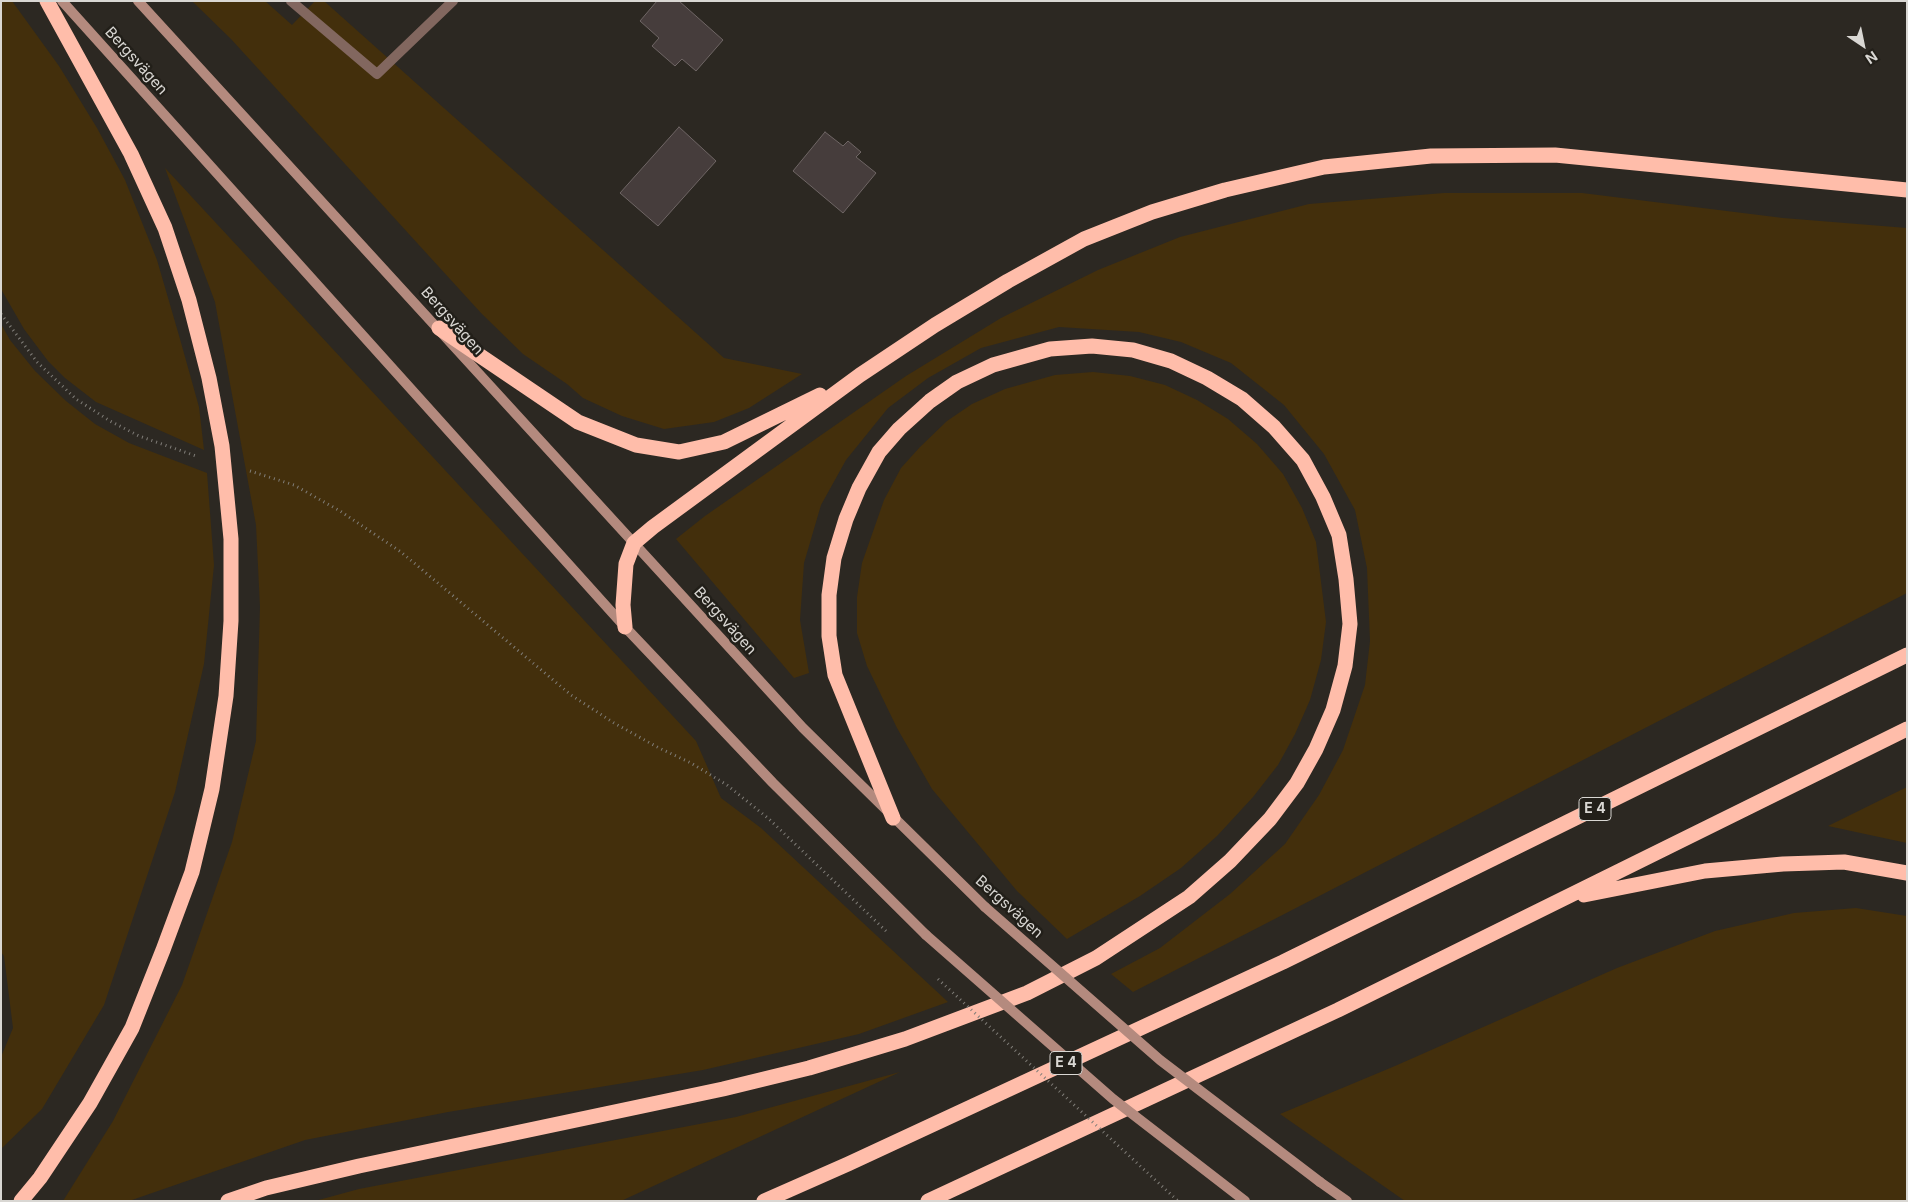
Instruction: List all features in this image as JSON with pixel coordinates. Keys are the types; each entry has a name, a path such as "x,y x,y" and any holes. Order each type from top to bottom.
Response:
{"highway":[{"path":"21,1201 40,1178 90,1103 132,1028 192,872 212,789 226,696 232,621 231,540 222,446 210,378 189,300 164,228 131,154 48,1"},
{"path":"625,626 623,605 626,564 634,543 860,375 935,325 1084,239 1161,209 1225,190 1324,167 1431,156 1555,155 1907,190"},
{"path":"438,328 578,422 636,445 679,452 724,442 768,422 860,375"},
{"path":"228,1201 266,1188 359,1166 732,1087 809,1068 904,1039 1027,993 1096,958 1189,897 1236,854 1270,819 1297,783 1316,748 1333,710 1345,666 1350,624 1340,535 1324,497 1303,460 1274,427 1242,398 1207,378 1171,361 1133,350 1092,346 1050,349 993,365 957,382 930,400 878,452 859,488 846,519 834,558 829,595 829,636 835,675 894,818"},
{"name":"E 4","path":"764,1201 857,1160 1283,962 1907,655"},
{"path":"928,1201 1338,1010 1907,729"},
{"path":"1565,898 1705,871 1783,864 1844,862 1907,873"}],"main road":[{"name":"Bergsvägen","path":"62,1 625,626 773,783 926,935 1113,1099 1245,1201"},
{"name":"Bergsvägen","path":"138,1 803,728 985,907 1160,1060 1347,1201"}],"lane":[{"path":"290,1 377,74 453,1"}],"path":[{"path":"1,314 37,362 76,399 110,421 139,436 196,456"},
{"path":"247,470 294,485 340,511 401,552 571,696 614,723 691,763 727,785 769,819 889,933"},
{"path":"932,974 1178,1201"}],"shaded area":[{"path":"1,1 12,1 59,66 97,128 125,180 157,260 199,407 204,450 96,402 65,378 48,361 24,329 1,289"},
{"path":"192,1 265,1 292,25 315,1 324,1 724,358 802,374 749,408 714,422 664,429 622,416 583,398 567,384 523,354 481,313 231,39"},
{"path":"165,168 696,741 721,798 761,828 948,1002 859,1034 703,1070 448,1112 305,1140 129,1201 63,1201 113,1121 182,985 232,842 256,741 260,607 256,525 215,302"},
{"path":"1444,193 1582,193 1783,218 1907,228 1907,593 1133,992 1111,974 1160,948 1230,894 1285,844 1319,795 1343,750 1365,685 1370,641 1367,568 1355,510 1324,454 1284,405 1231,363 1181,342 1139,332 1059,327 981,348 928,378 888,408 846,460 821,505 804,563 800,620 809,673 794,678 676,539 705,516 906,376 1001,318 1098,270 1180,237 1309,204"},
{"path":"1,324 10,340 35,371 66,401 95,424 129,443 207,473 214,565 204,664 175,792 104,1005 42,1109 1,1149 1,1057 13,1028 4,956 1,952"},
{"path":"1093,372 1130,376 1165,385 1197,400 1228,419 1257,444 1283,474 1302,508 1316,542 1326,622 1321,660 1310,700 1295,734 1278,765 1253,797 1217,836 1181,868 1140,896 1067,939 1017,891 932,789 897,728 867,666 857,633 857,597 862,563 884,500 901,468 947,421 972,404 1005,389 1055,375"},
{"path":"1907,787 1907,843 1828,826"},
{"path":"1856,908 1907,916 1907,1201 1405,1201 1280,1114 1395,1066 1617,968 1715,931 1794,913"},
{"path":"900,1072 621,1201 315,1201 359,1189 736,1117"}],"building":[{"path":"657,1 679,1 723,40 696,71 682,59 675,66 652,46 659,38 640,21"},
{"path":"679,127 716,161 658,226 620,193"},
{"path":"825,132 843,146 848,141 861,152 856,157 876,173 843,213 793,171"}]}
